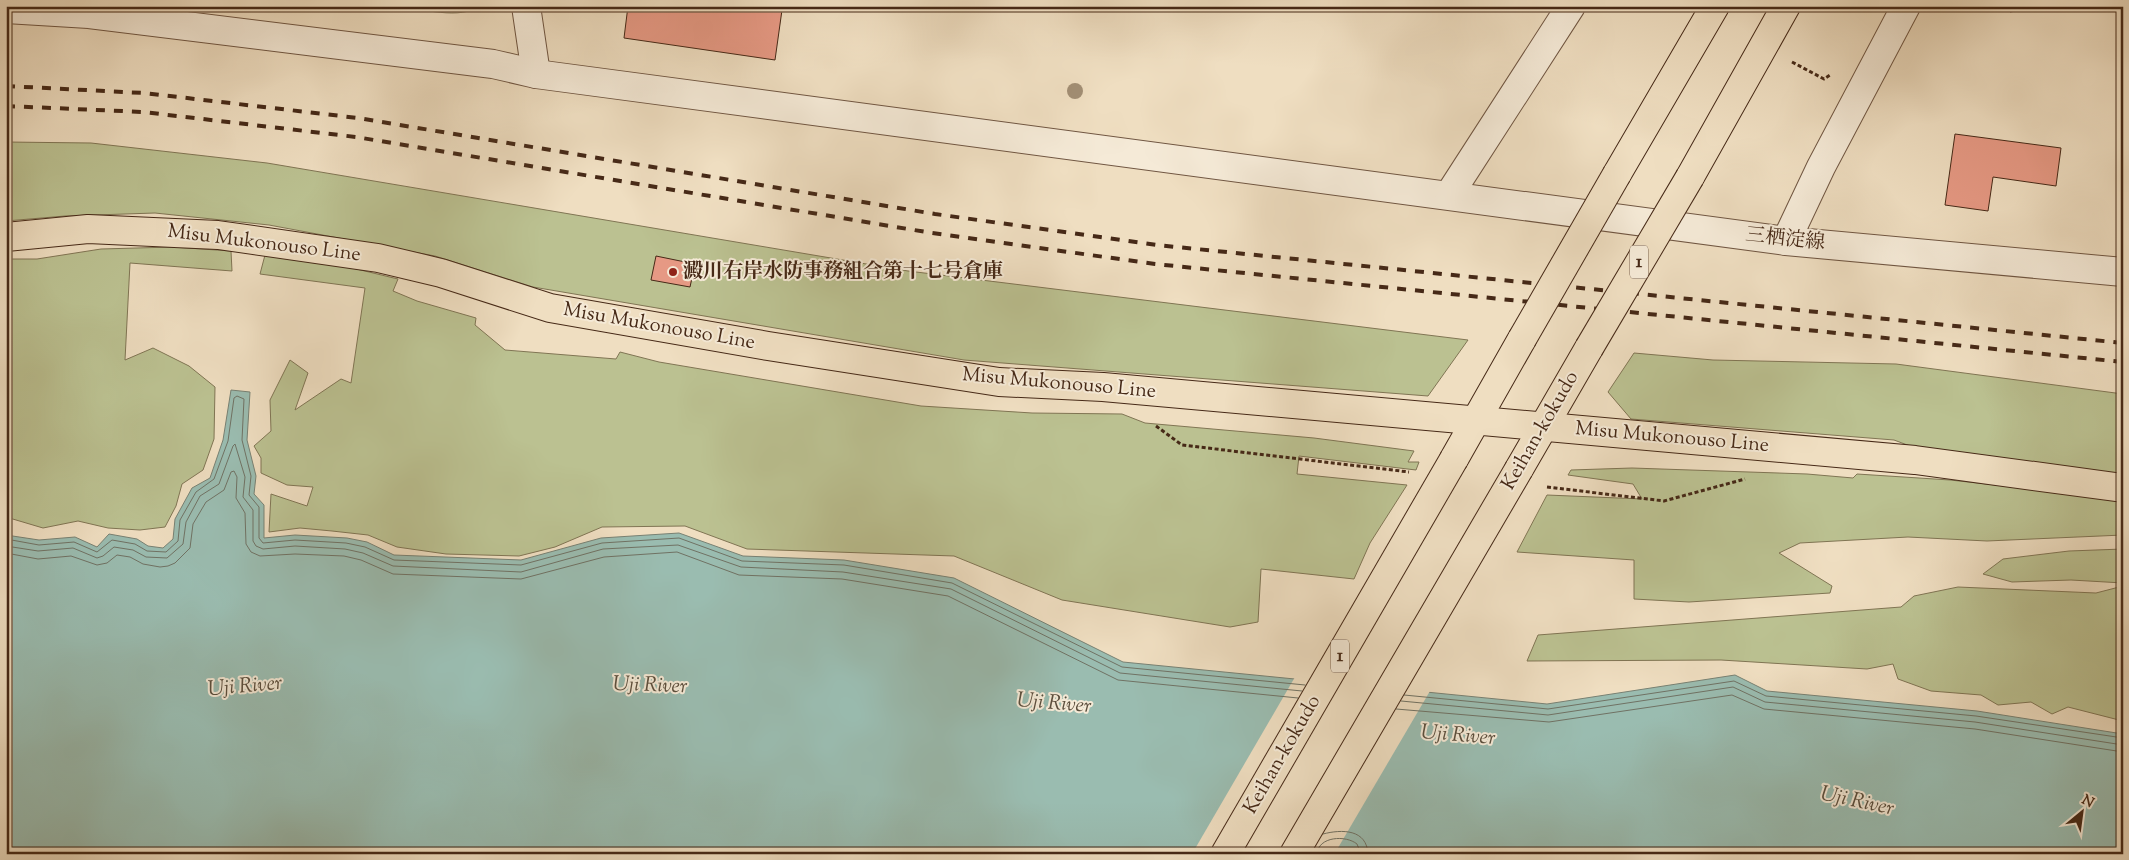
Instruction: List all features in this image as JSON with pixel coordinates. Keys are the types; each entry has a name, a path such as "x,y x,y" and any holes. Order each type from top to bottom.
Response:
{"main road":[{"name":"Keihan-kokudo","path":"1225,854 1715,6"},
{"name":"Keihan-kokudo","path":"1294,854 1690,177 1786,6"},
{"name":"Misu Mukonouso Line","path":"6,237 88,229 218,235 378,258 441,273 550,308 768,346 999,382 1103,387 1915,460 2123,488"}],"street":[{"path":"526,6 536,74"},
{"path":"1450,195 1571,6"},
{"path":"1786,241 1821,167 1906,6"},
{"name":"三栖淀線","path":"6,9 89,10 493,64 536,74 1786,241 2123,272"}],"path":[{"path":"1791,61 1824,79 1832,74"}],"green space":[{"path":"399,6 479,6 472,10 452,13"},
{"path":"6,142 91,143 267,163 908,271 1468,340 1428,396 964,360 533,287 435,256 269,225 155,213 65,216 6,221"},
{"path":"172,247 231,251 232,271 130,263 125,360 153,348 189,366 215,387 214,439 203,470 182,484 176,506 165,527 140,530 108,528 78,521 43,528 6,517 6,259 37,259 101,249"},
{"path":"265,255 344,266 398,279 393,291 417,301 476,318 475,325 505,350 616,359 620,352 659,362 921,406 1032,413 1122,414 1145,423 1314,438 1414,451 1408,462 1419,462 1416,470 1299,456 1297,474 1407,485 1370,543 1354,579 1261,569 1258,622 1230,627 1062,600 954,556 747,549 685,526 602,527 555,547 519,556 446,554 397,547 368,535 332,531 300,528 269,532 271,494 307,506 313,487 287,485 261,473 261,458 254,446 271,431 270,400 290,360 308,373 295,410 341,379 351,383 365,288 260,274"},
{"path":"1634,353 1713,360 1896,364 2123,394 2123,475 1926,452 1894,440 1631,419 1608,392"},
{"path":"1632,468 1807,474 1853,478 1857,474 1950,480 2123,499 2123,535 1987,541 1908,537 1800,543 1779,553 1832,586 1830,593 1689,602 1634,599 1634,560 1517,552 1547,495 1642,499 1633,484 1568,475 1571,470"},
{"path":"2123,549 2123,583 2071,580 2012,582 1983,574 2003,559 2069,551"},
{"path":"2123,586 2123,724 2119,720 2068,707 2052,714 2031,702 1998,705 1981,695 1931,691 1898,679 1893,664 1867,669 1721,660 1527,661 1538,635 1901,607 1914,596 1958,587 2096,593"}],"water":[{"name":"Uji River","path":"231,390 250,392 247,440 256,476 254,494 264,505 264,538 295,535 347,538 367,542 394,555 521,560 601,538 679,533 743,556 844,560 954,578 1123,662 1547,704 1735,675 1767,691 1977,711 2123,734 2123,854 1352,854 1346,849 1309,854 6,854 6,535 39,540 75,537 97,547 109,534 137,539 148,546 163,548 173,539 175,519 192,488 210,478 223,440"}],"pier":[{"path":"1295,677 1430,691 1335,853 1192,854"}],"building":[{"path":"628,6 759,6 782,10 775,60 624,38"},
{"path":"2009,6 2046,6 2010,12"},
{"path":"1955,134 2061,148 2056,186 1993,177 1988,211 1945,205"},
{"name":"澱川右岸水防事務組合第十七号倉庫","path":"656,256 695,264 690,287 651,280"}],"railway":[{"path":"6,86 144,93 358,118 935,214 1157,245 2123,343"},
{"path":"6,106 143,112 356,137 932,233 1155,264 2123,362"}],"place":[{"name":"澱川右岸水防事務組合第十七号倉庫","path":"673,272"}]}
